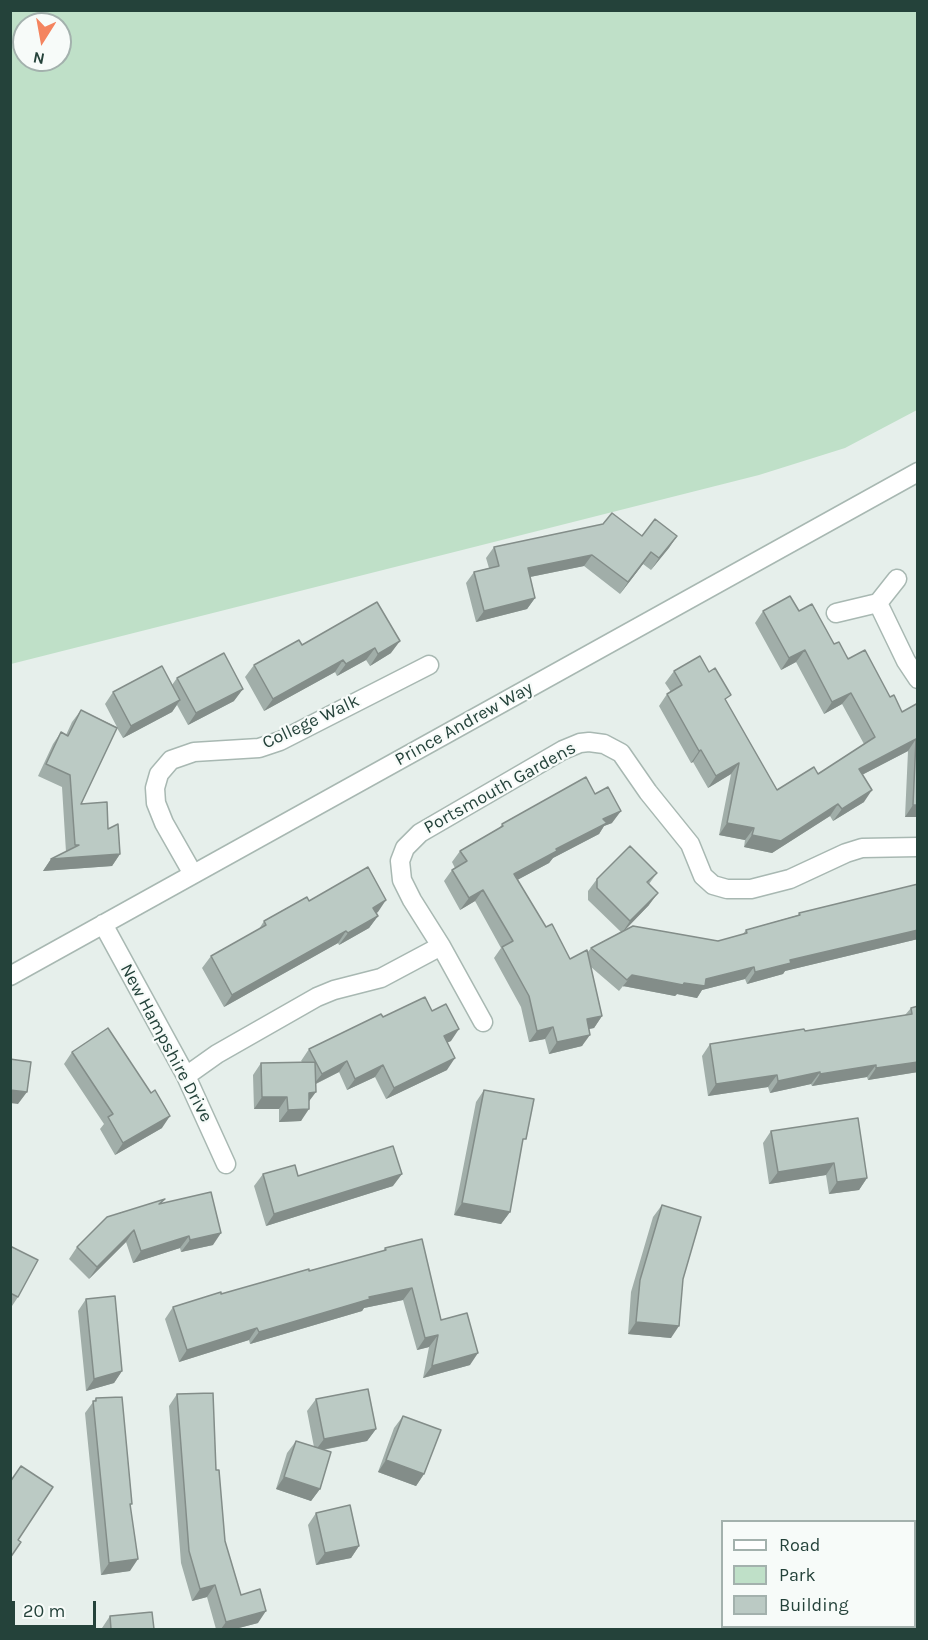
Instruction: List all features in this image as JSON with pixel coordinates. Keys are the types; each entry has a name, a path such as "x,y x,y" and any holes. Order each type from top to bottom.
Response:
{"street":[{"name":"Prince Andrew Way","path":"10,976 918,472"},
{"path":"836,613 878,603 897,579"},
{"path":"878,603 906,661 918,679"},
{"name":"College Walk","path":"193,874 164,823 156,802 155,788 159,774 171,760 194,752 259,748 280,741 429,665"},
{"name":"Portsmouth Gardens","path":"483,1022 441,946 412,900 402,880 400,861 405,848 420,833 563,750 580,743 604,744 621,753 648,792 690,844 703,876 713,885 727,889 751,889 790,879 862,848 918,847"},
{"name":"New Hampshire Drive","path":"103,924 186,1076 226,1164"},
{"path":"186,1076 217,1054 317,997 334,990 381,978 441,946"}],"green space":[{"path":"11,10 917,11 917,410 845,448 759,475 11,664"}],"building":[{"path":"612,513 642,536 655,519 677,536 659,558 651,552 628,582 592,555 528,568 535,598 484,611 474,572 499,566 494,547 603,524"},
{"path":"790,596 799,611 812,604 834,644 839,642 848,659 865,650 890,697 894,695 902,712 918,703 918,805 913,805 916,739 859,769 872,790 842,809 838,804 781,841 752,835 754,828 727,823 739,763 716,776 667,694 682,685 674,671 700,656 709,672 715,668 731,695 725,699 777,790 814,767 818,774 875,737 851,693 832,702 805,650 789,658 763,611"},
{"path":"377,602 400,641 378,654 375,648 346,664 343,660 273,699 254,665 299,640 302,645"},
{"path":"224,653 243,689 196,713 177,678"},
{"path":"162,666 180,700 131,726 113,692"},
{"path":"81,710 117,728 81,804 107,802 108,829 118,824 120,854 51,859 79,845 75,845 70,775 46,764 61,732 68,736"},
{"path":"586,777 595,794 608,787 621,811 603,819 607,823 514,874 546,927 552,924 570,959 587,950 602,1016 587,1019 590,1035 557,1042 553,1027 537,1031 529,996 502,947 513,941 483,890 469,898 452,870 467,861 460,851 503,826 502,824"},
{"path":"630,846 657,873 647,882 658,893 630,921 597,888 597,879"},
{"path":"368,867 386,900 373,908 378,916 348,933 346,931 232,995 211,956 266,925 264,921 307,897 309,901"},
{"path":"918,884 918,930 790,960 791,963 755,972 754,967 706,979 705,986 684,983 683,985 632,975 627,980 591,948 633,926 718,941 747,933 746,930 800,915 799,913"},
{"path":"425,997 432,1011 446,1004 459,1029 444,1036 455,1058 394,1088 383,1065 355,1079 347,1061 322,1074 309,1049 381,1014 383,1017"},
{"path":"918,1006 918,1062 876,1068 876,1065 820,1074 820,1072 778,1081 777,1075 716,1084 710,1044 912,1014 911,1008"},
{"path":"108,1028 151,1093 155,1090 170,1116 123,1143 108,1117 113,1114 72,1052"},
{"path":"10,1059 31,1062 27,1092 10,1090"},
{"path":"315,1062 316,1092 309,1093 309,1109 288,1110 287,1097 262,1097 261,1063"},
{"path":"484,1090 534,1099 526,1139 523,1139 510,1212 462,1203"},
{"path":"858,1118 867,1178 837,1182 834,1163 778,1172 771,1131"},
{"path":"393,1146 402,1174 274,1214 263,1174 295,1165 298,1176"},
{"path":"211,1192 221,1233 190,1240 189,1236 141,1251 134,1230 97,1267 77,1247 107,1217 165,1199 159,1204"},
{"path":"662,1205 701,1217 683,1279 679,1326 636,1322 640,1280"},
{"path":"422,1239 441,1320 467,1313 478,1353 432,1366 438,1335 425,1338 412,1288 369,1297 370,1299 259,1332 257,1328 187,1350 173,1307 221,1292 221,1294 309,1269 309,1271"},
{"path":"10,1246 38,1260 18,1297 10,1293"},
{"path":"115,1296 122,1371 94,1379 86,1299"},
{"path":"368,1389 376,1429 324,1439 316,1399"},
{"path":"213,1393 216,1470 219,1470 225,1541 241,1595 260,1589 266,1611 226,1622 215,1585 200,1589 189,1551 177,1394"},
{"path":"122,1397 132,1504 130,1504 138,1559 109,1563 93,1401 96,1401 96,1398"},
{"path":"403,1416 441,1430 424,1474 386,1460"},
{"path":"296,1441 331,1452 320,1489 284,1477"},
{"path":"21,1466 53,1487 18,1540 21,1542 10,1558 10,1482"},
{"path":"350,1505 359,1546 325,1553 316,1513"},
{"path":"152,1612 154,1629 111,1629 110,1616"}]}
